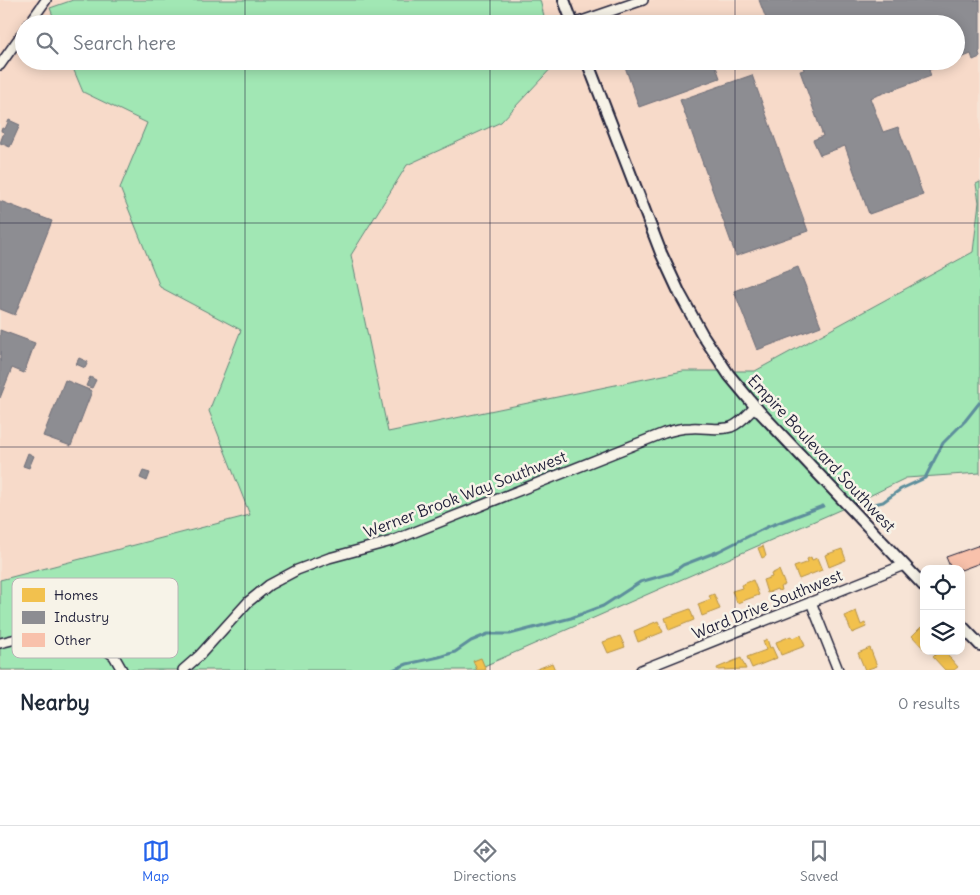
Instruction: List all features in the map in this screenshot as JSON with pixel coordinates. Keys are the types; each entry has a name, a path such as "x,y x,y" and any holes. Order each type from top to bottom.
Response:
{"street":[{"path":"35,15 46,0"},
{"path":"564,0 570,15"},
{"path":"599,15 643,0"},
{"path":"0,65 15,44"},
{"name":"Empire Boulevard Southwest","path":"590,70 661,253 680,294 707,342 729,375 755,407 920,582"},
{"name":"Werner Brook Way Southwest","path":"183,670 199,656 248,602 269,585 297,570 329,558 392,541 664,433 678,429 721,429 732,426 740,422 755,407"},
{"name":"Ward Drive Southwest","path":"641,670 904,565"},
{"path":"812,602 838,670"},
{"path":"965,629 980,645"},
{"path":"115,658 122,670"}],"shaded area":[{"path":"0,0 72,0 50,8 53,15 15,15 15,70 74,70 83,92 147,123 160,287 241,330 209,411 250,515 0,580"},
{"path":"540,0 980,0 980,182 976,184 979,202 973,252 755,371 683,371 388,432 351,255 407,165 501,122 549,70 965,70 965,15 544,15"}],"green space":[{"path":"73,0 540,0 544,15 53,15 50,8"},
{"path":"74,70 549,70 501,122 407,165 351,255 388,432 683,371 755,371 973,252 979,202 976,184 980,182 980,473 906,478 851,505 475,670 0,670 0,580 250,515 209,411 241,330 160,287 120,188 147,123 83,92"}],"building: Homes":[{"path":"763,546 766,556 762,558 758,548"},
{"path":"842,549 846,560 829,567 825,555"},
{"path":"811,557 812,560 817,558 822,570 799,579 794,567 808,562 807,559"},
{"path":"779,570 785,585 780,587 781,590 778,591 777,589 767,593 763,580 772,577 771,574"},
{"path":"753,580 759,595 737,603 732,591 742,588 741,585"},
{"path":"714,594 720,609 702,616 698,604 711,599 709,596"},
{"path":"690,609 694,620 669,630 665,618"},
{"path":"856,611 861,625 865,623 866,627 852,633 845,616"},
{"path":"658,621 663,632 638,642 634,631"},
{"path":"920,628 920,645 912,636"},
{"path":"801,635 805,646 781,655 776,642 791,636 792,638"},
{"path":"620,636 625,647 608,653 603,642"},
{"path":"767,639 770,648 772,647 777,658 752,668 747,657 766,650 763,641"},
{"path":"870,648 877,666 865,670 858,653"},
{"path":"935,655 948,655 958,667 954,670 945,670 933,657"},
{"path":"481,658 486,670 477,670 473,661"},
{"path":"741,658 746,669 718,670 717,668"},
{"path":"552,663 555,670 535,670"}],"building: Industry":[{"path":"759,0 980,0 980,57 973,60 971,54 965,56 965,15 765,15"},
{"path":"626,70 717,70 720,78 639,107"},
{"path":"929,70 931,76 870,98 883,132 898,127 923,195 869,214 845,146 820,155 813,140 823,136 800,71"},
{"path":"752,75 808,231 736,256 680,100"},
{"path":"9,120 20,125 10,147 0,143 4,132 1,131 2,128 5,129"},
{"path":"0,201 52,221 15,315 0,309"},
{"path":"798,267 821,326 757,350 734,291"},
{"path":"0,330 35,343 24,373 12,368 0,398"},
{"path":"79,358 88,362 85,368 76,364"},
{"path":"90,377 96,380 92,388 86,386"},
{"path":"65,380 92,391 71,446 43,436"},
{"path":"28,453 34,456 29,468 23,466"},
{"path":"143,471 150,473 147,481 140,478"}],"building: Other":[{"path":"980,545 980,563 965,569 965,565 949,565 946,557"}],"waterway":[{"path":"870,505 883,502 901,489 925,478 943,443 965,421 980,402"},
{"path":"393,670 407,664 455,652 471,641 488,634 510,634 571,618 603,606 640,582 672,573 683,565 719,551 767,527 823,506"}]}
